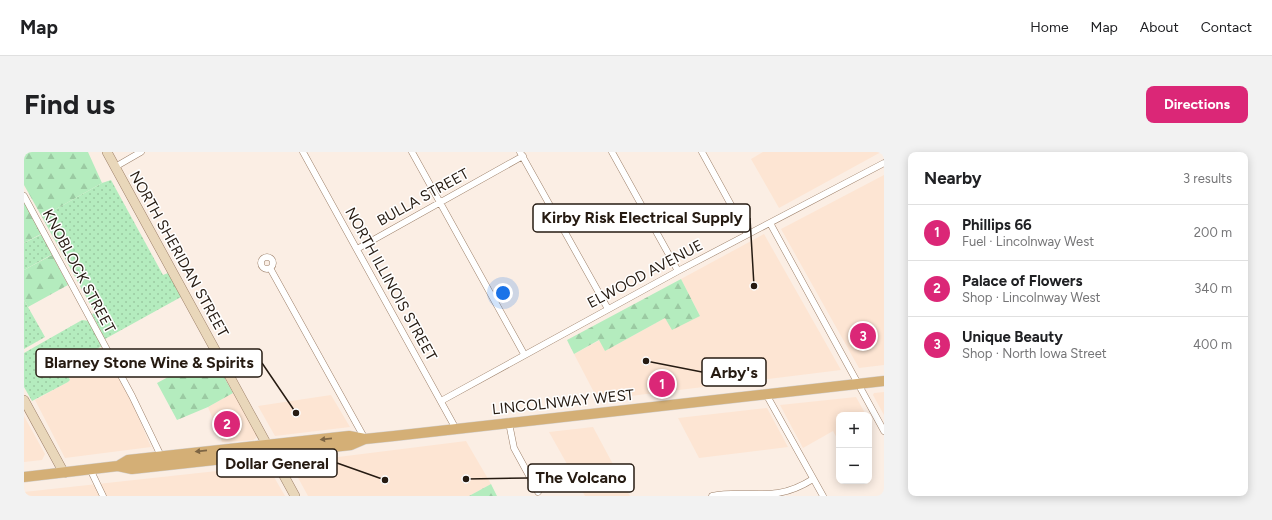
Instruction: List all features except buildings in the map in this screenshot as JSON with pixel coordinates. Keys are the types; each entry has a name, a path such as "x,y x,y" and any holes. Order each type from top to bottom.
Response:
{"main road":[{"name":"LINCOLNWAY WEST","path":"24,477 118,466 128,460 163,460 270,449 349,436 365,439 884,381"}],"street":[{"name":"NORTH SHERIDAN STREET","path":"107,152 296,496"},
{"path":"115,167 141,152"},
{"name":"NORTH ILLINOIS STREET","path":"303,152 456,429"},
{"path":"412,152 524,354"},
{"path":"612,152 678,271"},
{"path":"702,152 747,234"},
{"path":"522,154 608,309"},
{"name":"BULLA STREET","path":"357,249 522,154"},
{"name":"ELWOOD AVENUE","path":"441,401 524,354 678,271 884,163"},
{"name":"KNOBLOCK STREET","path":"24,196 132,396 163,460"},
{"path":"770,223 884,431"},
{"path":"270,268 365,439"},
{"path":"766,394 823,496"},
{"path":"24,400 64,472"},
{"path":"509,423 514,448 538,492"},
{"path":"90,469 103,496"},
{"path":"712,496 724,494 778,493 794,489 813,479"}],"shaded area":[{"path":"763,152 881,152 779,208 751,159"},
{"path":"884,175 884,365 859,368 781,229"},
{"path":"764,234 841,370 598,400 574,354 600,340 605,351 665,318 700,316 681,279"},
{"path":"102,347 132,402 151,447 65,458 35,400 70,380 64,368"},
{"path":"884,392 884,415 873,395 874,393"},
{"path":"233,393 257,434 256,438 253,440 222,442 208,407"},
{"path":"331,395 350,427 275,436 258,406"},
{"path":"856,397 864,412 836,412 836,436 833,431 803,448 780,405"},
{"path":"767,408 788,447 699,458 678,418"},
{"path":"24,416 45,454 42,460 24,462"},
{"path":"593,427 630,496 585,496 549,432"},
{"path":"466,441 491,484 469,496 308,496 290,463"},
{"path":"264,466 270,470 285,496 24,496 24,492"}],"green space":[{"path":"24,152 88,152 102,183 42,217 24,185"},
{"path":"111,180 163,275 168,273 181,297 105,339 92,314 95,313 42,217 102,183"},
{"path":"24,202 41,234 24,243"},
{"path":"42,234 53,254 24,270 24,243"},
{"path":"52,255 68,285 28,307 24,300 24,270"},
{"path":"681,279 700,316 672,330 665,318 605,351 599,340 574,354 567,340"},
{"path":"24,300 45,337 24,349"},
{"path":"82,320 89,321 102,346 64,368 70,380 68,382 32,401 24,387 24,353"},
{"path":"211,354 233,393 208,407 177,420 157,383"},
{"path":"491,484 497,496 469,496"}],"place":[{"name":"Kirby Risk Electrical Supply","path":"754,286"},
{"name":"Unique Beauty","path":"863,336"},
{"name":"Arby's","path":"646,361"},
{"name":"Phillips 66","path":"662,384"},
{"name":"Blarney Stone Wine & Spirits","path":"296,413"},
{"name":"Palace of Flowers","path":"227,424"},
{"name":"The Volcano","path":"466,479"},
{"name":"Dollar General","path":"385,480"}]}
